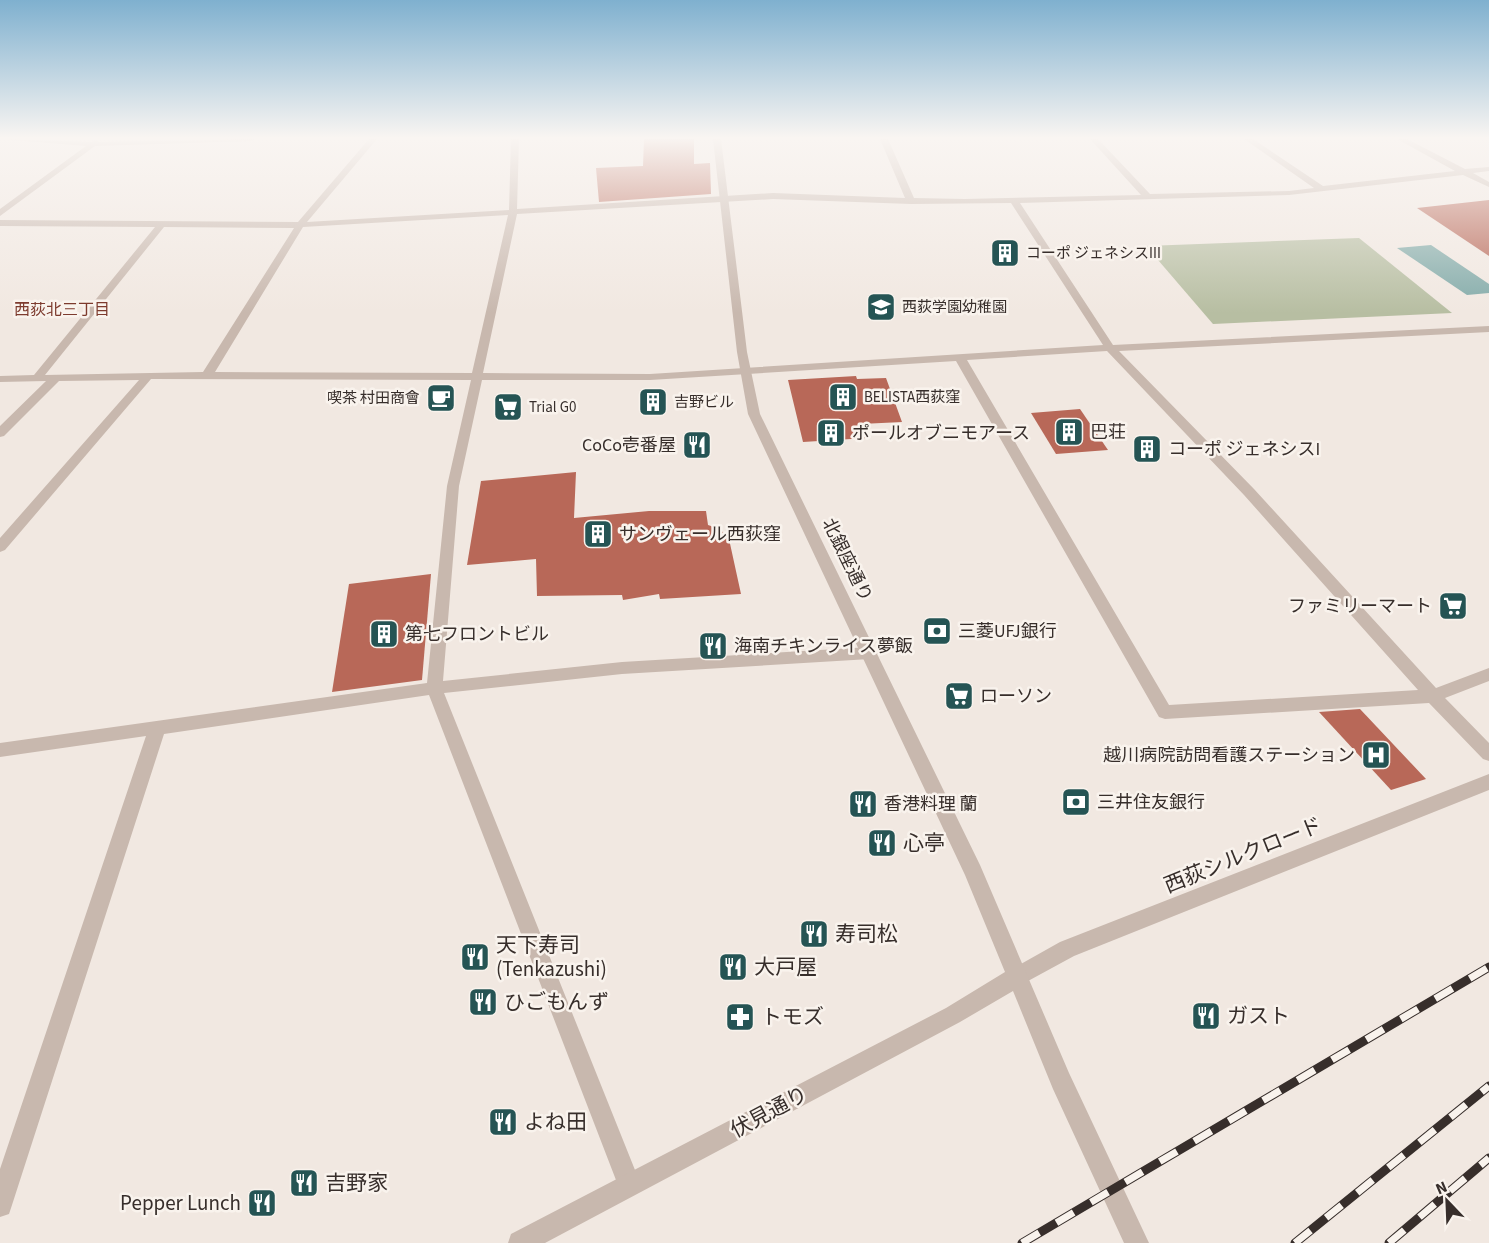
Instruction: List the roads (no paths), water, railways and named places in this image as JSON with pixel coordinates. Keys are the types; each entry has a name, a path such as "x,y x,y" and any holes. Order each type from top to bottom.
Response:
{"street":[{"path":"0,213 22,197"},
{"path":"207,375 300,225 324,197"},
{"path":"513,197 513,213 453,486 434,688 629,1185"},
{"path":"0,223 300,225 757,197"},
{"path":"801,197 911,201 1014,201 1120,197"},
{"path":"909,197 911,201"},
{"name":"北銀座通り","path":"724,199 745,372 754,414 973,871 1061,1081 1137,1243"},
{"path":"1014,201 1110,348 1249,492 1433,696 1489,754"},
{"path":"37,378 162,225"},
{"path":"0,379 207,375 650,377 1110,348 1489,329"},
{"path":"960,358 1165,712 1433,696 1489,674"},
{"path":"0,548 147,377"},
{"path":"0,433 56,378"},
{"path":"0,750 434,688 622,668 870,653"},
{"path":"0,1205 157,728"},
{"name":"西荻シルクロード","path":"1017,977 1067,949 1489,782"},
{"name":"伏見通り","path":"520,1243 952,1015 1017,977"}],"water":[{"path":"1431,245 1489,284 1489,293 1467,295 1397,248"}],"railway":[{"path":"1022,1243 1489,967"},
{"path":"1295,1243 1489,1086"},
{"path":"1389,1243 1489,1158"}],"place":[{"name":"コーポ ジェネシスIII","path":"1005,253"},
{"name":"西荻学園幼稚園","path":"881,307"},
{"name":"BELISTA西荻窪","path":"843,397"},
{"name":"喫茶 村田商會","path":"441,398"},
{"name":"吉野ビル","path":"653,402"},
{"name":"Trial G0","path":"508,407"},
{"name":"巴荘","path":"1069,432"},
{"name":"ポールオブニモアース","path":"831,433"},
{"name":"CoCo壱番屋","path":"697,445"},
{"name":"コーポ ジェネシスI","path":"1147,449"},
{"name":"サンヴェール西荻窪","path":"598,534"},
{"name":"ファミリーマート","path":"1453,606"},
{"name":"三菱UFJ銀行","path":"937,631"},
{"name":"第七フロントビル","path":"384,634"},
{"name":"海南チキンライス夢飯","path":"713,646"},
{"name":"ローソン","path":"959,696"},
{"name":"越川病院訪問看護ステーション","path":"1376,755"},
{"name":"三井住友銀行","path":"1076,802"},
{"name":"香港料理 蘭","path":"863,804"},
{"name":"心亭","path":"882,843"},
{"name":"寿司松","path":"814,934"},
{"name":"天下寿司 (Tenkazushi)","path":"475,957"},
{"name":"大戸屋","path":"733,967"},
{"name":"ひごもんず","path":"483,1002"},
{"name":"ガスト","path":"1206,1016"},
{"name":"トモズ","path":"740,1017"},
{"name":"よね田","path":"503,1122"},
{"name":"吉野家","path":"304,1183"},
{"name":"Pepper Lunch","path":"262,1203"}],"district":[{"name":"西荻北三丁目","path":"62,310"}]}
